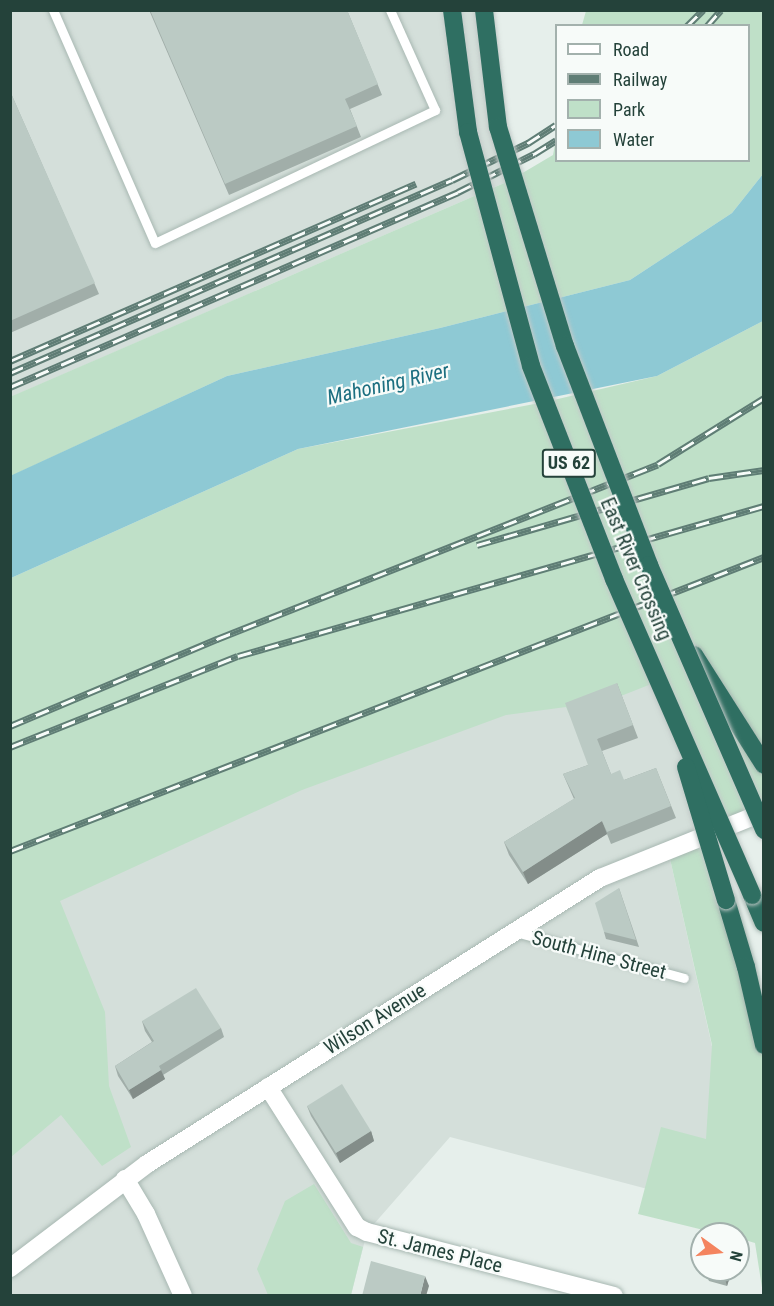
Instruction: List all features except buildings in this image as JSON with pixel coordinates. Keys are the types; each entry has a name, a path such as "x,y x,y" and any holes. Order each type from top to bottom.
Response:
{"highway":[{"name":"East River Crossing","path":"452,10 468,132 531,366 614,579 764,923"},
{"name":"East River Crossing","path":"484,10 498,127 565,346 674,622 764,830"},
{"path":"674,622 764,765"},
{"path":"662,688 746,967 764,1045"}],"main road":[{"name":"Wilson Avenue","path":"10,1268 126,1179 600,878 764,812"},
{"name":"St. James Place","path":"268,1087 357,1227 367,1232 614,1296"},
{"path":"126,1179 146,1214 183,1296"}],"lane":[{"path":"54,10 155,243 435,110 390,10"},
{"name":"South Hine Street","path":"514,932 684,978"}],"shaded area":[{"path":"11,11 484,11 509,181 11,397"},
{"path":"628,611 723,828 668,850 750,1216 450,1137 367,1232 351,1295 11,1295 11,851"}],"green space":[{"path":"586,11 763,11 763,174 732,213 630,280 440,328 227,376 11,476 10,397 509,181 553,155 555,144 555,162 750,162 750,24 582,24"},
{"path":"763,321 763,811 708,839 763,1045 763,1294 755,1243 750,1242 750,1222 690,1222 690,1227 638,1214 661,1127 706,1139 712,1045 668,850 707,838 659,681 570,716 566,707 506,715 302,790 60,901 105,1012 109,1086 131,1147 102,1166 61,1115 11,1157 11,578 298,449 545,402 657,376"},
{"path":"314,1184 351,1243 363,1247 351,1295 268,1295 257,1269 285,1201"}],"water":[{"name":"Mahoning River","path":"763,174 763,321 657,376 298,449 11,578 10,476 227,376 440,328 630,280 732,213"}],"railway":[{"path":"689,24 703,10"},
{"path":"709,24 721,10"},
{"path":"10,373 452,180 528,143 555,126"},
{"path":"10,387 458,192 534,154 555,141"},
{"path":"10,361 416,184"},
{"path":"10,726 217,639 658,464 764,398"},
{"path":"477,545 709,478 764,470"},
{"path":"10,747 238,656 764,506"},
{"path":"10,851 764,557"}]}
